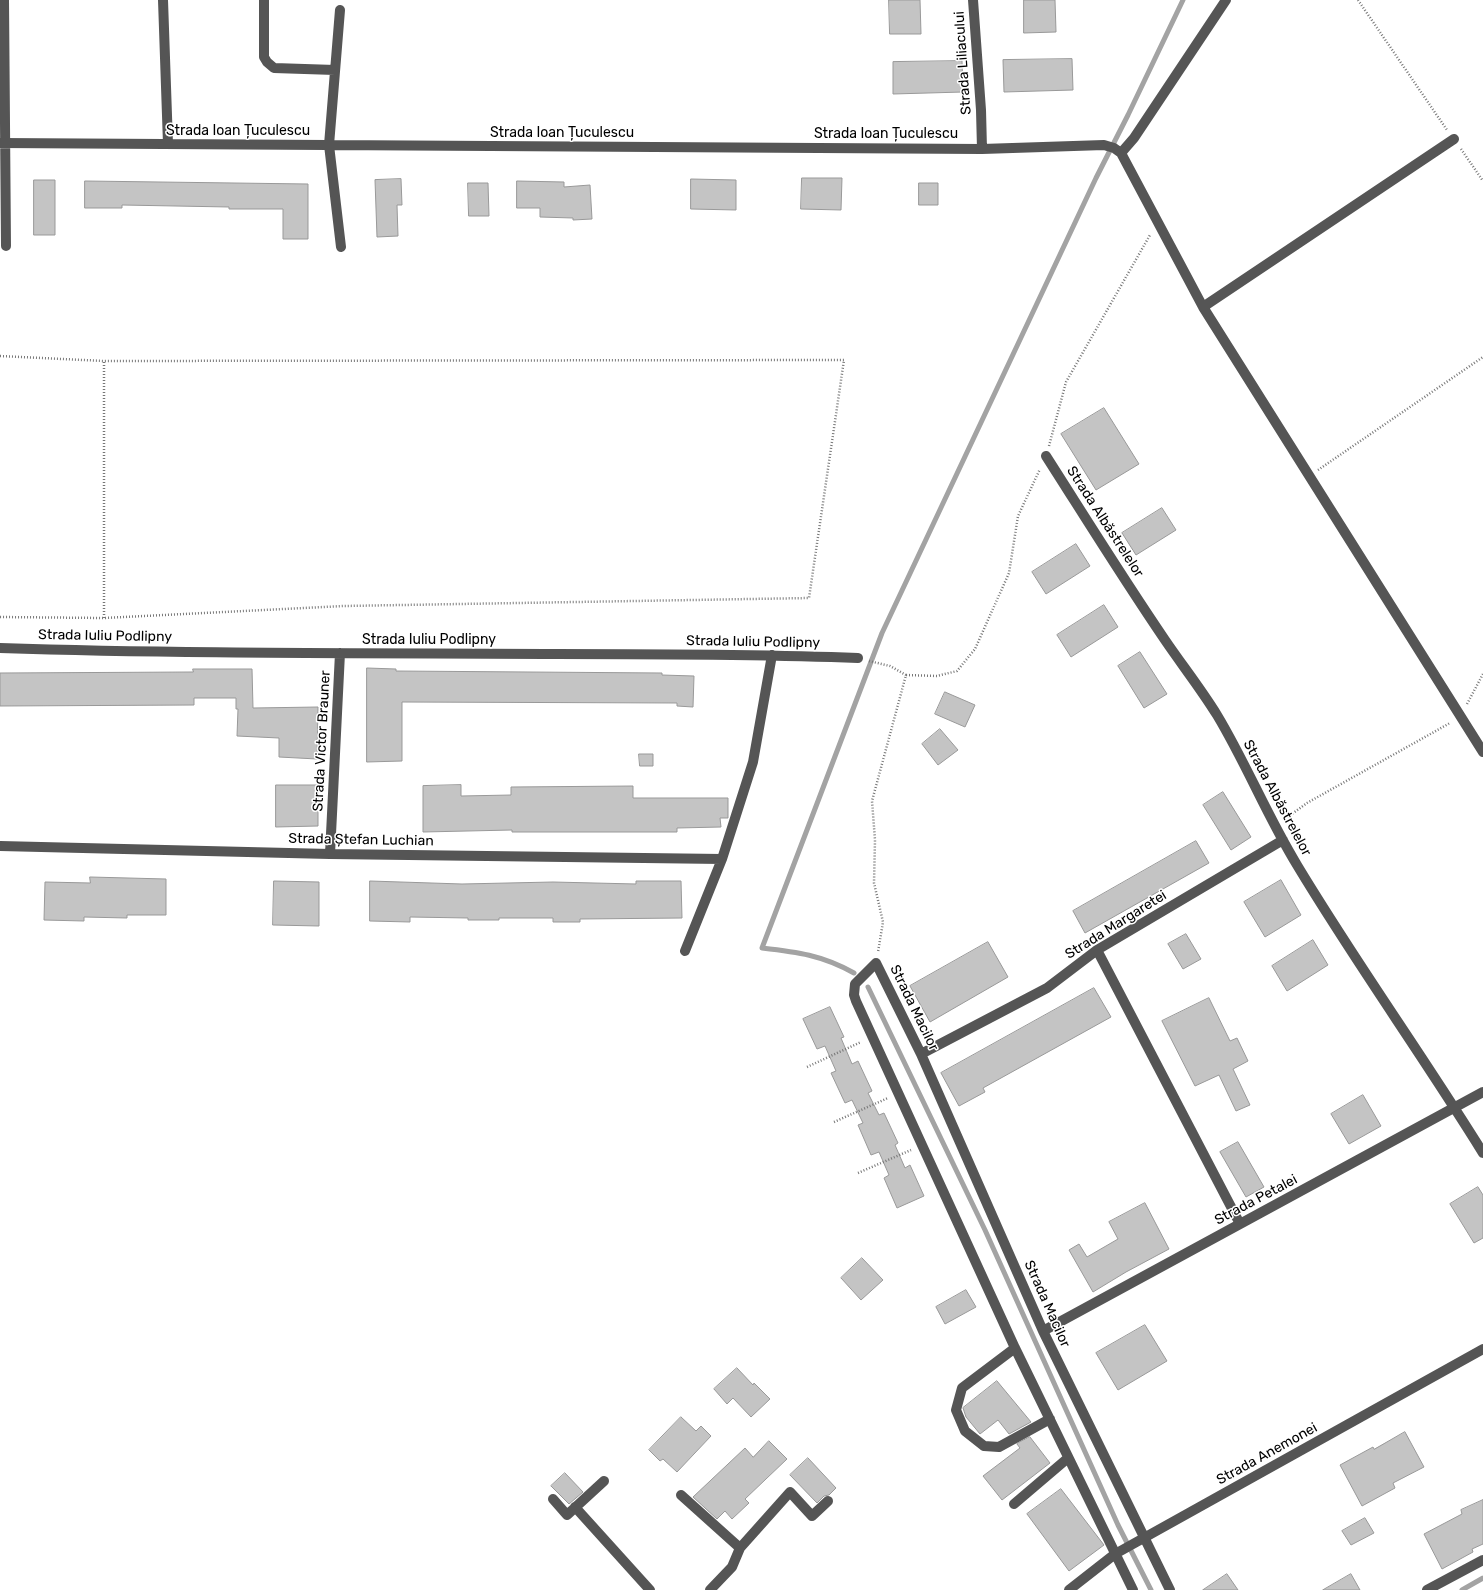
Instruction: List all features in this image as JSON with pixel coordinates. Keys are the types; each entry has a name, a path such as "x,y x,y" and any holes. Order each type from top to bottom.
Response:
{"street":[{"path":"4,0 3,144 6,246"},
{"path":"163,0 168,144"},
{"path":"264,0 264,57 267,62 274,68 335,70"},
{"name":"Strada Liliacului","path":"973,0 981,110 982,149"},
{"path":"1226,0 1134,138 1121,153 1204,307 1309,477 1483,752"},
{"path":"340,10 329,145 340,248"},
{"path":"1204,307 1454,139"},
{"name":"Strada Ioan Țuculescu","path":"3,144 982,149 1104,145 1114,148 1121,153"},
{"name":"Strada Albăstrelelor","path":"1046,456 1165,640 1216,714 1296,863 1358,963 1455,1108 1483,1153"},
{"name":"Strada Iuliu Podlipny","path":"0,648 340,653 772,655 858,658"},
{"name":"Strada Victor Brauner","path":"330,854 340,653"},
{"path":"685,951 722,859 753,762 772,655"},
{"name":"Strada Margaretei","path":"921,1054 1046,988 1097,950 1283,840"},
{"name":"Strada Ștefan Luchian","path":"0,846 330,854 722,859"},
{"path":"1097,950 1240,1224"},
{"name":"Strada Macilor","path":"1133,1590 1118,1552 1068,1458 1015,1348 854,994 855,984 876,963 921,1054 1043,1331 1141,1540 1170,1590"},
{"name":"Strada Petalei","path":"1043,1331 1483,1092"},
{"path":"1015,1348 962,1388 956,1410 965,1431 984,1446 999,1447 1050,1419"},
{"name":"Strada Anemonei","path":"1070,1590 1118,1552 1483,1349"},
{"path":"1014,1504 1068,1458"},
{"path":"553,1499 567,1515 604,1482"},
{"path":"710,1590 732,1567 740,1548 790,1492 812,1516 828,1501"},
{"path":"681,1495 740,1548"},
{"path":"575,1507 650,1590"},
{"path":"1427,1590 1483,1560"}],"path":[{"path":"1358,0 1483,181"},
{"path":"0,356 104,361 844,360 809,598 344,606 104,618 0,617"},
{"path":"1309,477 1483,357"},
{"path":"104,361 104,618"},
{"path":"858,658 890,666 906,675 872,801 875,840 874,883 884,922 876,963"},
{"path":"1276,827 1306,803 1460,717 1483,674"},
{"path":"807,1067 873,1037"},
{"path":"834,1122 898,1093"},
{"path":"858,1173 922,1145"}],"building":[{"path":"889,0 920,0 921,34 890,34"},
{"path":"1024,0 1055,0 1056,32 1024,33"},
{"path":"1072,59 1073,90 1004,92 1003,60"},
{"path":"962,61 963,92 893,94 893,62"},
{"path":"802,178 842,178 841,210 801,209"},
{"path":"401,179 402,205 397,205 398,236 377,237 375,180"},
{"path":"691,179 736,180 736,210 691,209"},
{"path":"34,180 55,180 55,235 34,235"},
{"path":"85,181 308,184 308,239 283,239 283,209 229,209 229,207 122,205 122,208 85,208"},
{"path":"517,181 564,182 564,187 590,185 592,219 573,220 573,218 540,217 540,208 517,208"},
{"path":"468,183 488,183 489,216 469,216"},
{"path":"919,183 938,183 938,205 919,205"},
{"path":"1104,408 1139,464 1096,490 1061,434"},
{"path":"1162,508 1176,530 1136,555 1122,533"},
{"path":"1076,544 1090,566 1046,594 1032,572"},
{"path":"1104,605 1118,627 1071,657 1057,635"},
{"path":"1140,652 1167,694 1144,708 1118,666"},
{"path":"367,668 396,669 396,671 662,673 662,675 694,676 693,707 677,706 677,703 402,702 402,761 367,762"},
{"path":"193,669 252,669 253,708 318,707 317,759 279,757 279,738 237,736 238,709 236,709 236,698 194,698 194,705 0,706 0,673 193,672"},
{"path":"945,692 975,705 965,727 935,714"},
{"path":"940,729 958,750 938,765 922,744"},
{"path":"639,754 653,754 653,766 640,766"},
{"path":"276,785 318,785 318,826 276,827"},
{"path":"461,785 461,796 511,795 511,787 633,786 633,798 728,798 728,818 720,818 721,827 677,828 677,832 512,832 512,830 423,832 423,786"},
{"path":"1223,792 1251,837 1231,850 1203,805"},
{"path":"1196,841 1209,863 1085,933 1073,911"},
{"path":"90,877 166,879 166,915 127,915 127,918 84,917 84,921 44,920 45,882 90,883"},
{"path":"1281,880 1301,915 1265,937 1244,902"},
{"path":"274,881 319,882 319,926 273,925"},
{"path":"370,881 462,884 553,882 636,884 636,881 681,881 682,918 580,919 580,922 553,922 553,918 499,918 499,920 468,920 468,918 410,917 410,922 370,921"},
{"path":"1186,934 1201,959 1183,969 1168,944"},
{"path":"1313,940 1328,965 1287,991 1272,966"},
{"path":"988,942 1008,977 930,1022 910,986"},
{"path":"1094,988 1111,1017 983,1088 985,1092 959,1106 941,1073"},
{"path":"1209,998 1230,1041 1237,1038 1248,1061 1233,1069 1250,1105 1236,1111 1219,1075 1195,1086 1162,1021"},
{"path":"830,1007 844,1037 841,1038 852,1064 858,1061 872,1091 868,1093 879,1115 884,1113 898,1143 895,1145 905,1168 910,1165 924,1196 897,1208 884,1178 889,1175 879,1152 871,1155 858,1125 863,1123 852,1100 845,1103 831,1073 836,1071 825,1046 817,1049 803,1019"},
{"path":"1363,1095 1381,1126 1349,1144 1331,1114"},
{"path":"1238,1142 1264,1187 1246,1197 1220,1152"},
{"path":"1478,1187 1483,1195 1483,1238 1474,1243 1450,1204"},
{"path":"1145,1203 1169,1249 1093,1292 1069,1250 1079,1244 1087,1257 1118,1239 1109,1222"},
{"path":"862,1258 883,1280 861,1300 841,1278"},
{"path":"966,1290 976,1307 945,1324 936,1307"},
{"path":"1145,1325 1167,1361 1118,1390 1096,1353"},
{"path":"737,1368 753,1385 754,1383 770,1399 751,1417 733,1398 727,1404 714,1389"},
{"path":"997,1381 1031,1422 1009,1434 998,1420 980,1434 966,1417 963,1408"},
{"path":"681,1417 696,1431 701,1426 711,1436 677,1472 663,1459 660,1461 649,1450"},
{"path":"1405,1432 1424,1467 1393,1483 1395,1488 1362,1506 1340,1465"},
{"path":"1030,1437 1050,1463 1002,1500 983,1476 1020,1448 1017,1444"},
{"path":"769,1441 787,1459 745,1499 749,1503 732,1519 725,1511 717,1519 693,1497 745,1448 753,1457"},
{"path":"808,1458 836,1488 817,1503 790,1475"},
{"path":"565,1473 583,1492 569,1504 551,1486"},
{"path":"1061,1489 1104,1545 1069,1571 1027,1514"},
{"path":"1483,1500 1483,1544 1472,1549 1473,1552 1442,1569 1424,1534 1462,1514 1461,1510"},
{"path":"1365,1518 1374,1533 1351,1545 1342,1531"},
{"path":"1227,1574 1238,1590 1203,1590"},
{"path":"1351,1574 1360,1590 1323,1590"}],"waterway":[{"path":"854,973 831,962 809,955 762,948 882,633 1096,178 1183,0"},
{"path":"868,987 985,1230 1118,1525 1151,1590"},
{"path":"1462,1590 1483,1578"}]}
